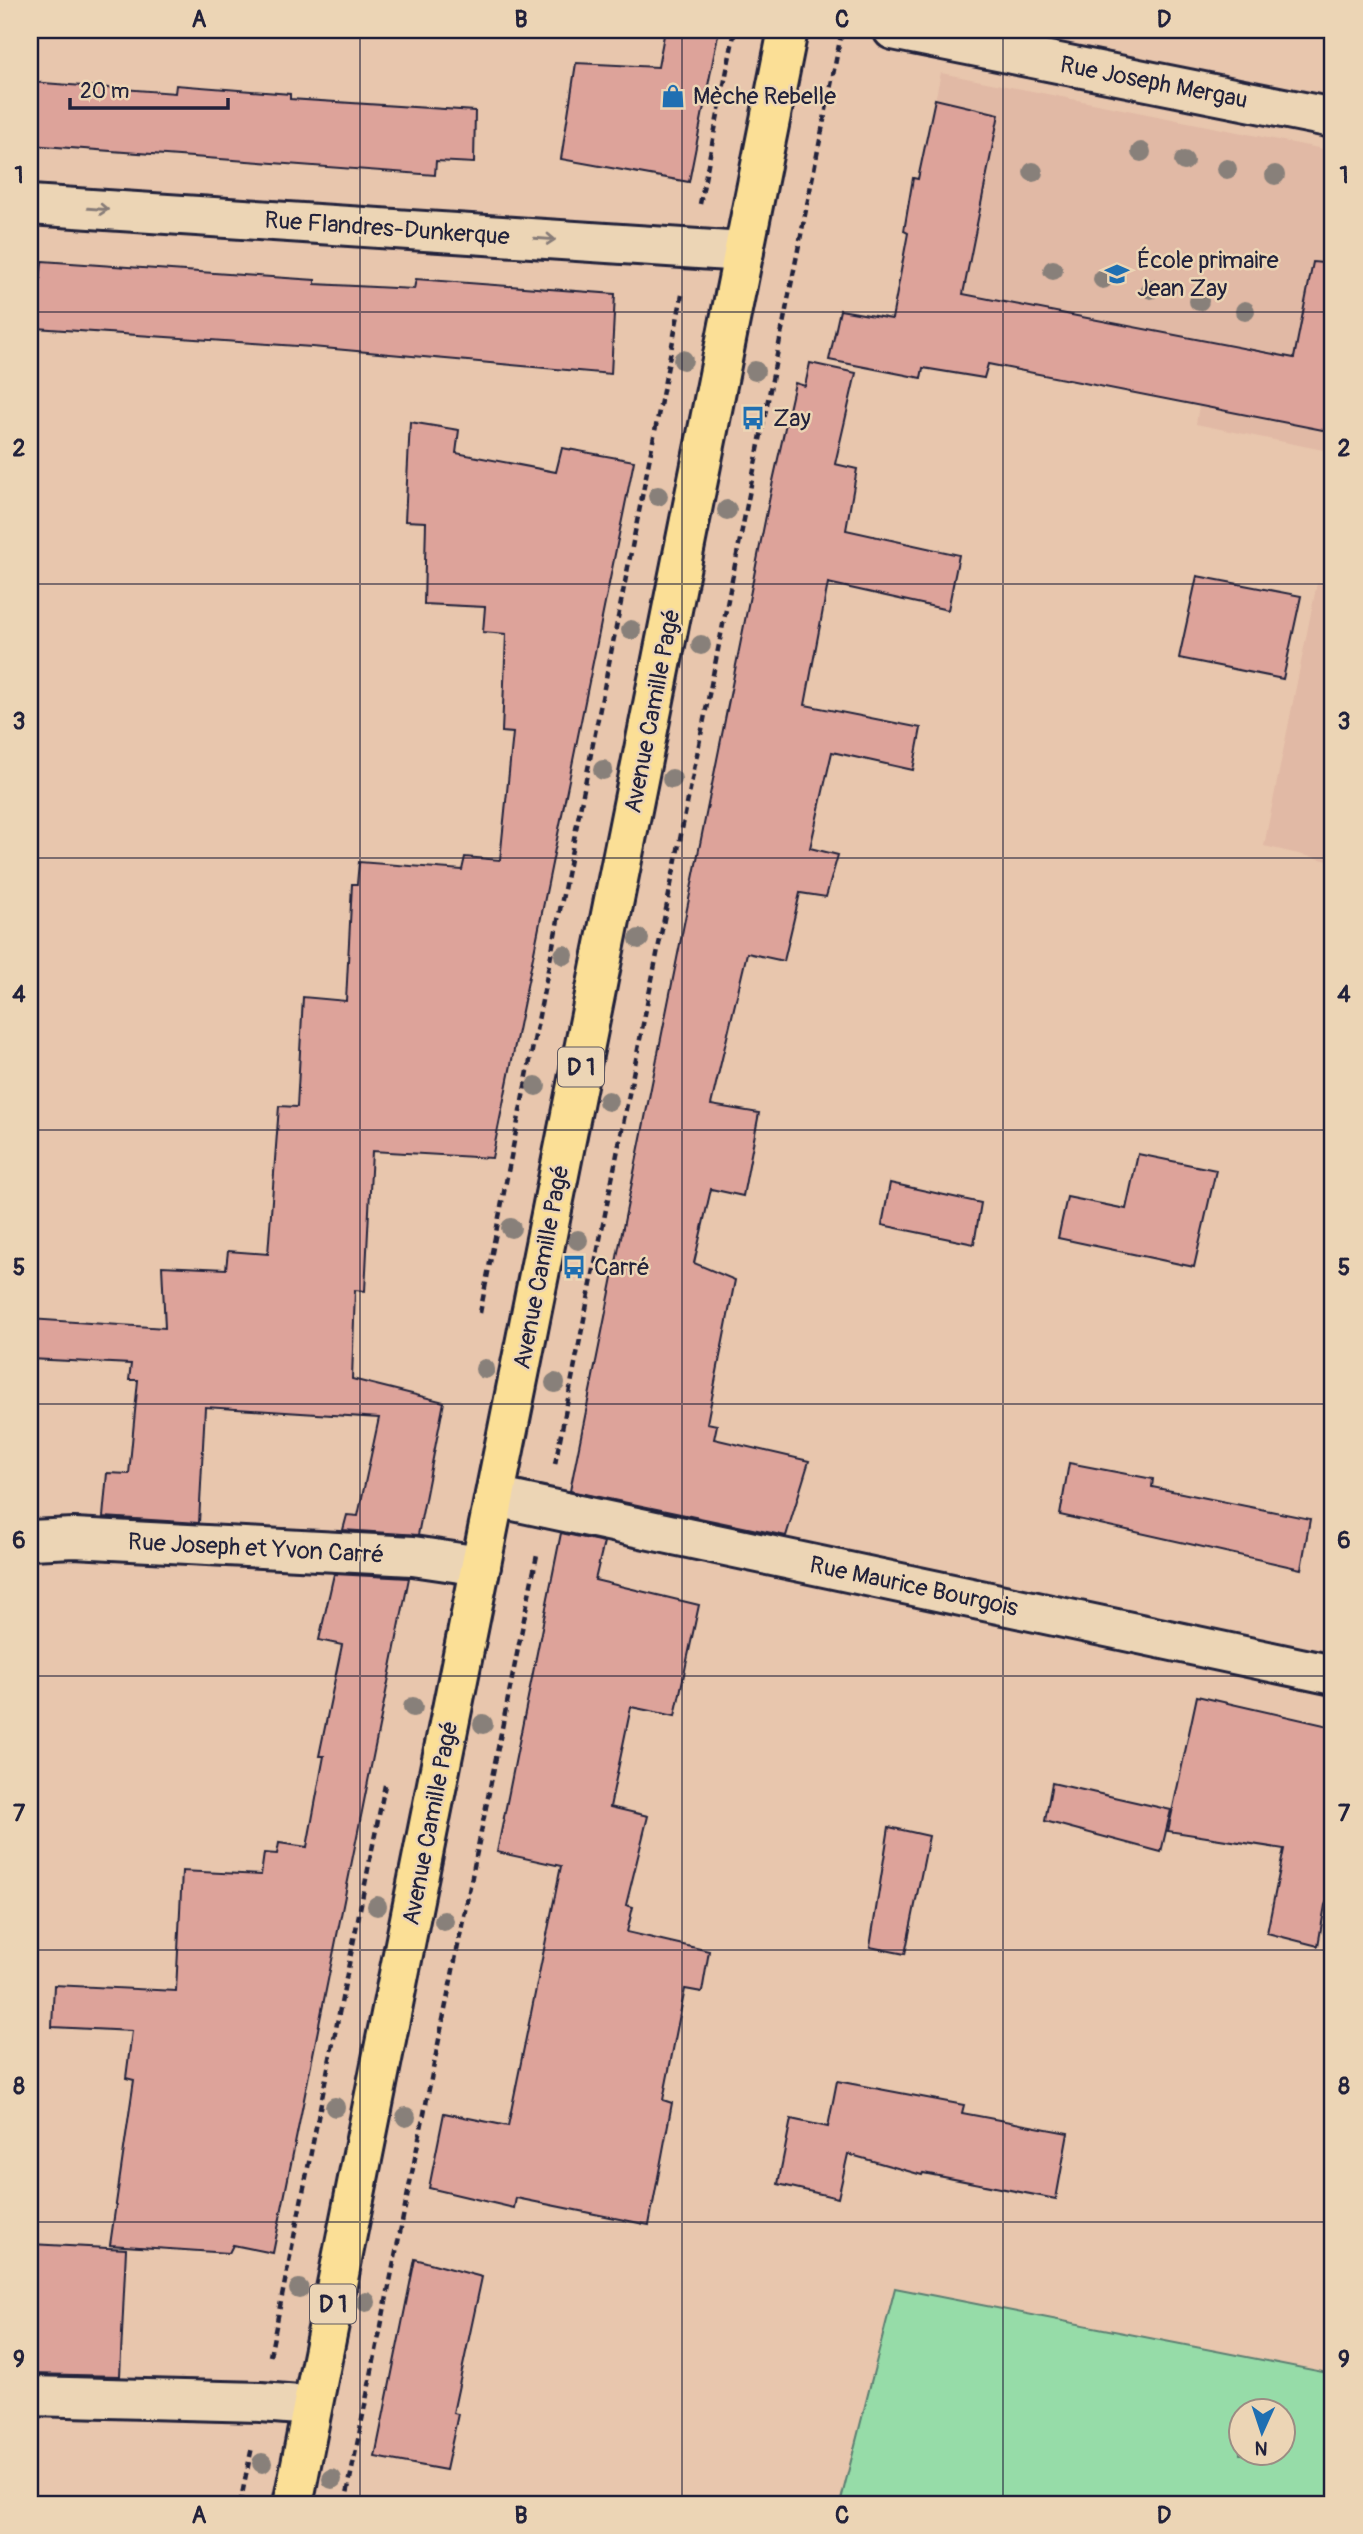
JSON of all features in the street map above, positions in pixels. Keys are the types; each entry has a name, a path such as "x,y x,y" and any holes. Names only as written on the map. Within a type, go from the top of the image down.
{"main road":[{"name":"Avenue Camille Pagé","path":"293,2504 788,30"}],"street":[{"name":"Rue Joseph Mergau","path":"893,30 1333,118"},
{"name":"Rue Flandres-Dunkerque","path":"30,205 744,252"},
{"name":"Rue Maurice Bourgois","path":"495,1497 1333,1675"},
{"name":"Rue Joseph et Yvon Carré","path":"30,1540 74,1538 400,1555 481,1566"},
{"path":"30,2396 261,2402 313,2406"}],"path":[{"path":"477,1327 735,30"},
{"path":"345,2504 842,30"},
{"path":"240,2504 387,1776"}],"shaded area":[{"name":"École primaire Jean Zay","path":"941,73 1333,151 1333,452 1196,424 1199,406 887,344 908,233 904,231 913,178 918,179"},
{"path":"1317,583 1333,586 1333,862 1264,846"}],"green space":[{"path":"895,2288 1333,2374 1333,2504 840,2504"}],"building":[{"path":"665,30 719,30 689,182 561,159 576,63 658,67"},
{"path":"30,82 175,93 176,85 290,94 290,99 475,111 474,163 436,161 435,175 30,145"},
{"path":"935,99 999,114 963,294 1294,358 1313,262 1333,264 1333,432 988,364 984,378 923,368 921,378 829,360 840,310 892,319 908,233 904,231 913,178 918,179"},
{"path":"42,261 315,280 315,284 414,289 416,279 615,294 611,374 312,347 36,328"},
{"path":"810,363 856,373 835,464 857,469 846,530 959,555 948,610 828,583 805,705 921,728 913,770 832,752 810,848 838,855 826,897 800,893 784,961 747,953 711,1105 759,1113 743,1196 711,1189 694,1263 735,1280 707,1423 717,1425 714,1439 809,1461 786,1536 570,1491 773,481 795,383 805,386"},
{"path":"410,422 459,430 456,453 556,472 562,448 634,461 492,1158 372,1151 365,1291 355,1290 352,1379 444,1402 418,1535 343,1530 347,1515 358,1516 379,1418 205,1407 199,1523 103,1517 107,1473 129,1474 138,1380 129,1380 131,1364 30,1359 30,1319 165,1328 162,1266 226,1269 228,1251 268,1254 279,1106 297,1107 303,997 346,1001 352,884 357,884 359,862 462,870 465,857 500,860 513,733 502,732 506,634 483,632 485,607 424,604 426,522 405,521"},
{"path":"1197,576 1301,596 1283,679 1179,658"},
{"path":"1138,1154 1216,1170 1194,1267 1058,1238 1067,1197 1126,1209"},
{"path":"890,1183 981,1203 974,1244 882,1225"},
{"path":"1069,1463 1153,1479 1152,1487 1310,1519 1301,1569 1060,1515"},
{"path":"561,1533 604,1542 595,1580 699,1605 675,1716 631,1707 610,1807 648,1816 626,1905 633,1907 627,1932 709,1951 702,1992 685,1989 663,2100 672,2103 649,2225 516,2198 514,2208 429,2188 444,2113 508,2126 561,1866 497,1852"},
{"path":"334,1574 409,1578 273,2253 233,2245 229,2253 110,2245 134,2080 126,2078 132,2031 52,2027 54,1985 176,1991 182,1871 261,1875 264,1853 277,1854 279,1843 307,1847 324,1756 319,1756 342,1645 319,1640"},
{"path":"1197,1696 1333,1727 1333,1898 1329,1897 1325,1905 1318,1946 1267,1933 1284,1849 1168,1831"},
{"path":"1052,1783 1171,1810 1161,1852 1045,1821"},
{"path":"889,1827 929,1836 905,1954 870,1947"},
{"path":"837,2081 964,2105 962,2113 1068,2133 1056,2199 923,2173 922,2175 848,2154 838,2198 778,2184 791,2119 828,2127"},
{"path":"30,2244 126,2249 120,2376 30,2374"},
{"path":"415,2259 482,2277 453,2413 458,2414 446,2470 375,2457"}],"place":[{"name":"Mèche Rebelle","path":"673,96"},
{"name":"École primaire Jean Zay","path":"1117,274"},
{"name":"Zay","path":"753,418"},
{"name":"Carré","path":"574,1267"}]}
